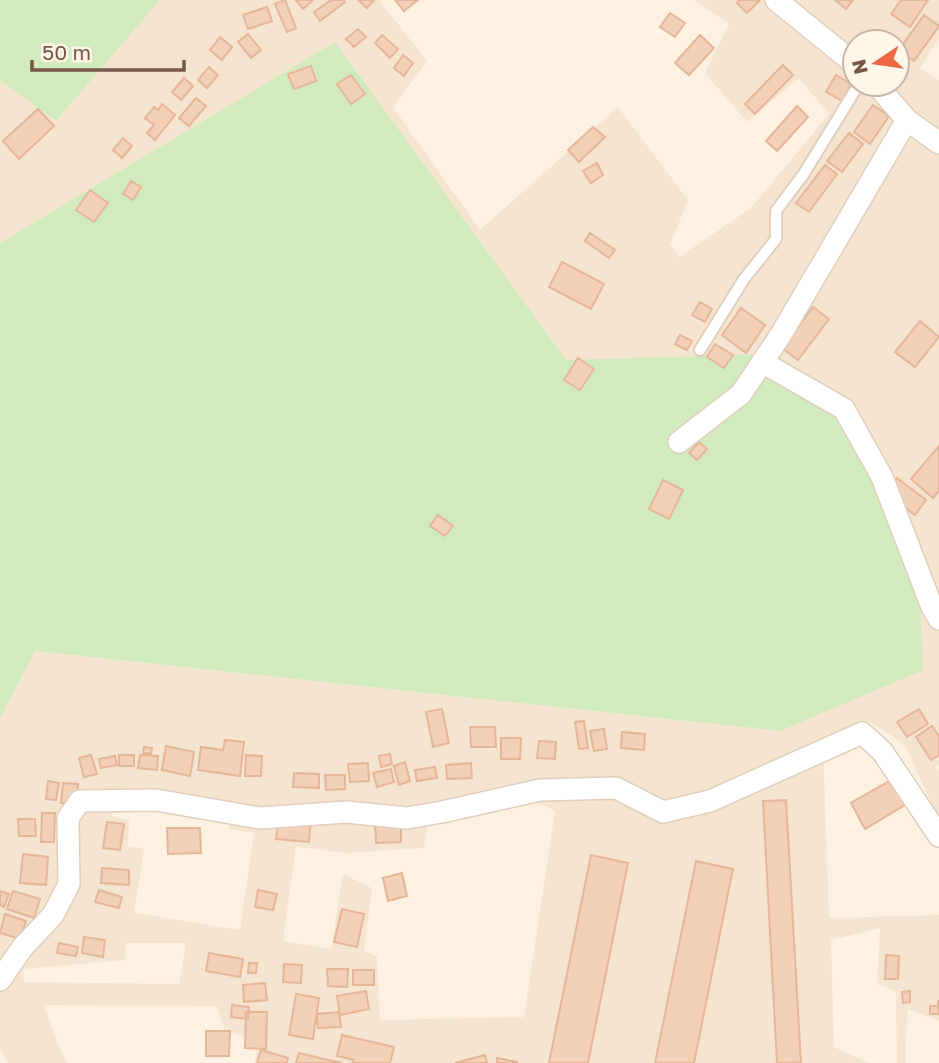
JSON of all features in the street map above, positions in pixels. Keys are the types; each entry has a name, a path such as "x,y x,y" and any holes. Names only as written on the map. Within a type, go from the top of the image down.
{"street":[{"path":"776,0 841,53"},
{"path":"888,98 907,120 939,143"},
{"path":"679,442 741,394 780,336 907,120"},
{"path":"762,362 844,409 882,477 939,619"},
{"path":"0,980 22,948 53,915 69,884 68,818 80,801 156,800 260,818 346,812 407,818 540,790 616,788 663,812 710,801 862,733 882,751 939,836"}],"lane":[{"path":"700,350 744,279 776,239 776,211 803,176 850,98"}],"shaded area":[{"path":"160,0 379,0 427,61 393,107 480,230 618,107 688,200 670,245 679,257 751,208 829,114 799,78 747,122 705,73 729,24 694,0 939,0 939,39 920,68 939,80 939,764 936,767 939,771 939,819 904,744 869,721 823,746 829,918 939,915 939,1021 908,1009 906,1063 897,1063 896,991 877,984 880,928 831,940 834,1047 869,1063 254,1063 259,1043 225,1031 217,1006 44,1005 60,1050 68,1063 8,1063 0,1048 0,718 34,651 780,731 777,354 566,361 335,43 0,243 0,80 56,121","holes":["122,795 233,806 229,829 254,833 240,930 134,913 144,849 128,846 129,820 111,816","523,795 555,811 524,1017 380,1020 377,957 364,951 372,888 343,874 331,949 283,941 296,847 346,853 424,848 430,811","126,943 186,943 179,984 24,982 23,969 125,960"]}],"green space":[{"path":"0,0 160,0 56,121 0,80"},
{"path":"335,42 566,360 777,354 837,417 918,557 923,670 780,731 35,651 0,718 0,243"}],"building":[{"path":"285,0 296,28 287,32 275,4"},
{"path":"296,0 313,0 303,9"},
{"path":"331,0 345,2 320,21 314,12"},
{"path":"358,0 374,0 367,8"},
{"path":"395,0 418,0 404,11"},
{"path":"739,0 760,0 747,13 737,3"},
{"path":"835,0 853,0 846,9"},
{"path":"901,0 928,0 910,27 891,14"},
{"path":"267,7 272,21 248,29 243,15"},
{"path":"670,13 685,23 675,37 660,27"},
{"path":"924,15 939,26 914,61 911,59 911,33"},
{"path":"358,29 366,37 354,47 346,39"},
{"path":"248,34 261,50 251,58 238,42"},
{"path":"382,35 398,49 390,58 375,43"},
{"path":"700,35 714,48 689,75 675,63"},
{"path":"220,37 232,47 222,60 210,50"},
{"path":"403,55 413,63 404,76 394,68"},
{"path":"783,65 793,75 755,114 745,104"},
{"path":"311,66 316,81 294,89 288,74"},
{"path":"209,67 218,75 207,88 198,80"},
{"path":"351,75 365,94 351,104 337,84"},
{"path":"836,75 841,78 842,101 826,92"},
{"path":"184,78 193,86 181,100 172,92"},
{"path":"196,98 206,106 189,126 179,118"},
{"path":"162,104 175,115 155,140 147,133 154,125 145,118 154,107 158,110"},
{"path":"873,105 889,116 870,144 854,132"},
{"path":"797,106 808,117 777,151 766,141"},
{"path":"38,109 54,126 19,159 3,141"},
{"path":"593,127 605,137 579,162 568,150"},
{"path":"849,133 863,144 842,172 827,161"},
{"path":"123,138 132,146 122,158 113,150"},
{"path":"597,163 603,175 591,183 583,171"},
{"path":"825,165 837,174 809,212 796,203"},
{"path":"131,181 141,187 133,200 123,194"},
{"path":"90,190 108,203 94,222 76,210"},
{"path":"590,233 615,250 609,258 585,241"},
{"path":"562,262 604,284 591,309 549,287"},
{"path":"700,302 712,309 705,322 692,315"},
{"path":"813,307 829,319 798,360 782,348"},
{"path":"741,308 765,325 746,353 722,335"},
{"path":"920,321 939,337 915,367 895,352"},
{"path":"680,335 692,341 687,350 675,344"},
{"path":"715,344 733,355 724,368 707,357"},
{"path":"578,358 594,369 580,390 564,380"},
{"path":"699,442 707,449 697,460 689,453"},
{"path":"939,446 939,491 933,498 911,479"},
{"path":"897,478 926,500 915,515 886,493"},
{"path":"663,480 683,490 669,519 649,509"},
{"path":"438,515 453,526 445,536 430,526"},
{"path":"442,709 449,743 433,747 426,712"},
{"path":"919,709 928,724 907,737 897,722"},
{"path":"584,721 588,748 579,749 575,722"},
{"path":"932,726 939,736 939,755 931,760 916,737"},
{"path":"470,727 495,727 496,747 471,747"},
{"path":"604,729 607,749 594,751 590,731"},
{"path":"622,732 645,734 644,750 621,748"},
{"path":"501,738 521,738 520,759 501,759"},
{"path":"225,740 244,742 240,776 198,770 201,747 223,750"},
{"path":"539,741 556,742 555,759 537,758"},
{"path":"166,746 194,752 190,776 162,770"},
{"path":"144,747 152,748 151,754 143,753"},
{"path":"390,754 392,764 381,767 379,756"},
{"path":"91,755 97,774 84,777 79,758"},
{"path":"119,755 134,755 134,766 119,766"},
{"path":"140,755 158,756 157,770 138,768"},
{"path":"246,755 262,756 261,776 245,776"},
{"path":"115,756 117,765 101,768 99,759"},
{"path":"405,762 410,781 399,785 394,766"},
{"path":"368,763 369,781 350,782 348,764"},
{"path":"471,763 472,778 447,779 446,765"},
{"path":"435,767 437,778 417,781 415,770"},
{"path":"391,769 394,782 377,787 373,773"},
{"path":"294,773 319,774 319,788 293,787"},
{"path":"325,775 345,775 345,789 326,790"},
{"path":"891,780 905,805 865,829 851,803"},
{"path":"48,781 59,783 56,800 46,799"},
{"path":"63,783 78,784 77,804 61,803"},
{"path":"786,800 801,1063 777,1063 763,801"},
{"path":"42,813 55,813 54,842 41,842"},
{"path":"279,815 311,817 309,842 276,839"},
{"path":"18,819 35,819 36,836 19,836"},
{"path":"107,822 124,824 120,850 103,848"},
{"path":"401,822 401,842 376,843 375,823"},
{"path":"167,828 200,828 201,853 168,854"},
{"path":"23,854 48,857 46,885 20,883"},
{"path":"591,855 628,863 588,1063 549,1063"},
{"path":"696,861 733,869 694,1063 655,1063"},
{"path":"102,868 129,870 129,885 101,883"},
{"path":"402,873 407,896 388,901 383,878"},
{"path":"99,890 122,897 119,908 95,902"},
{"path":"258,890 277,894 273,910 255,907"},
{"path":"0,891 9,894 4,907 0,905"},
{"path":"13,891 40,899 34,918 7,909"},
{"path":"342,909 364,914 357,947 334,942"},
{"path":"5,914 26,921 20,939 0,933"},
{"path":"84,937 105,940 103,957 82,953"},
{"path":"59,943 78,947 76,956 57,953"},
{"path":"209,953 243,959 240,977 206,971"},
{"path":"886,955 899,956 898,979 885,979"},
{"path":"249,963 257,963 256,973 248,973"},
{"path":"284,964 302,965 301,983 283,982"},
{"path":"327,969 348,969 347,987 328,986"},
{"path":"353,970 374,970 374,985 353,985"},
{"path":"265,983 267,1000 244,1002 243,985"},
{"path":"366,991 369,1009 340,1015 337,996"},
{"path":"910,991 910,1002 903,1003 902,992"},
{"path":"296,994 319,998 313,1039 289,1035"},
{"path":"938,1000 939,1014 930,1014 930,1006 938,1006"},
{"path":"232,1005 249,1007 248,1019 231,1017"},
{"path":"246,1012 267,1012 266,1049 245,1048"},
{"path":"339,1012 341,1027 318,1028 317,1014"},
{"path":"206,1031 230,1031 229,1056 206,1056"},
{"path":"342,1035 394,1047 390,1063 353,1063 354,1060 337,1056"},
{"path":"261,1050 288,1058 286,1063 257,1063"},
{"path":"299,1053 328,1060 342,1063 296,1063"},
{"path":"485,1055 487,1063 455,1063"},
{"path":"497,1058 517,1062 517,1063 497,1063"}]}
